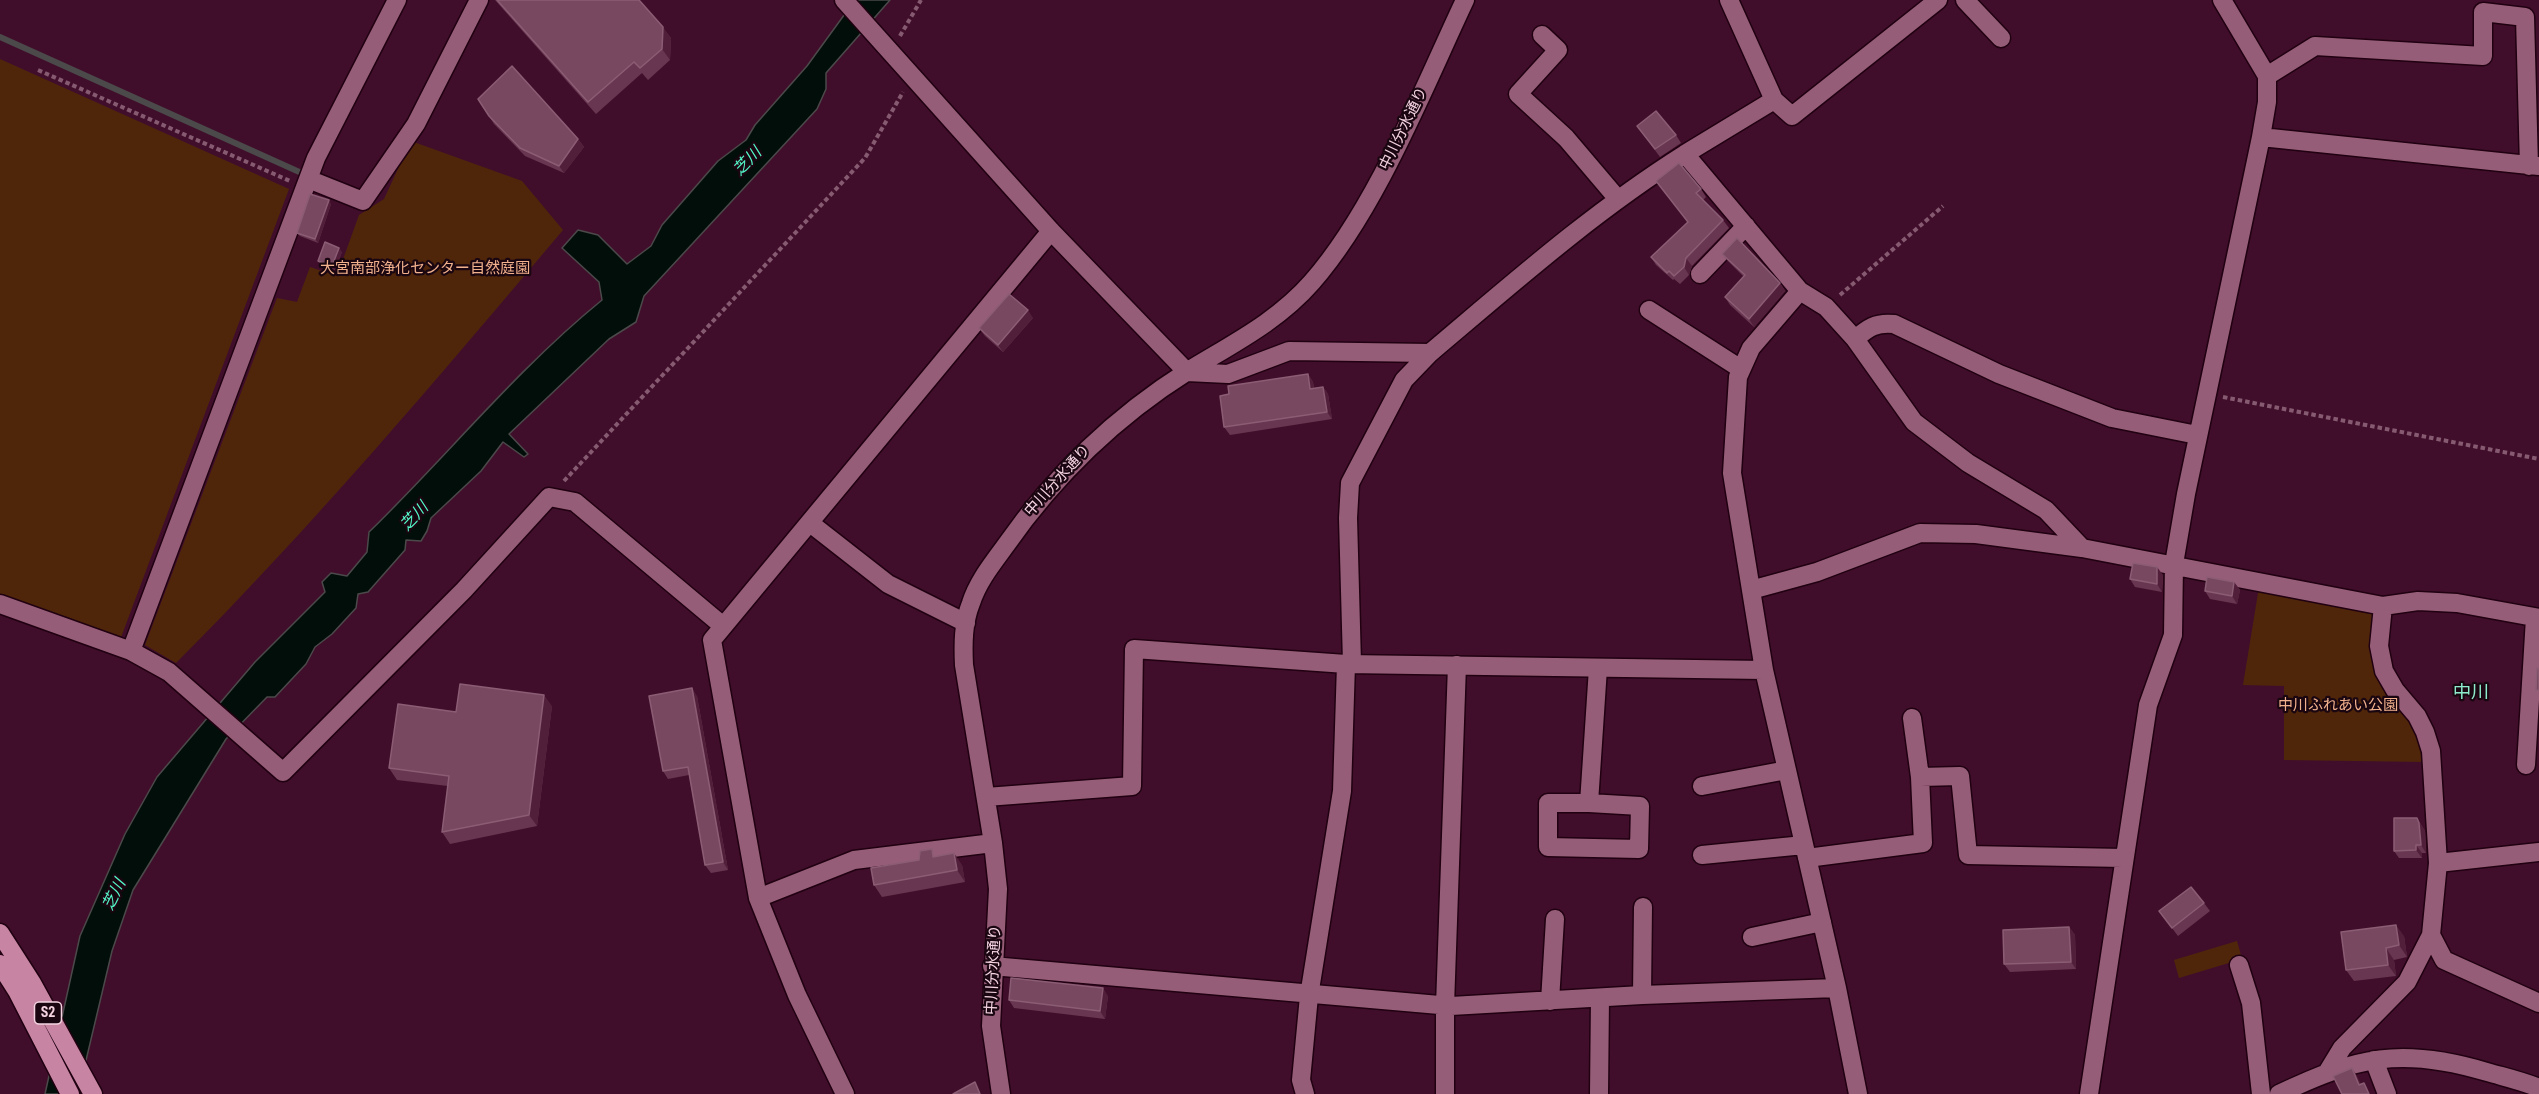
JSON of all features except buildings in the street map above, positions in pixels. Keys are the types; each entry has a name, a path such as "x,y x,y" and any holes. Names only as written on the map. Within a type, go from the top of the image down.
{"highway":[{"name":"S2","path":"0,933 32,983 93,1094"},
{"name":"S2","path":"0,964 17,991 70,1094"}],"street":[{"path":"130,651 316,158 397,0"},
{"path":"306,183 363,201 416,124 478,0"},
{"path":"844,0 1051,231 1187,372 1228,374 1289,351 1430,353"},
{"name":"中川分水通り","path":"1001,1094 991,1026 992,966 998,889 986,797 964,666 966,623 970,603 980,582 1026,517 1065,471 1119,420 1187,372 1246,338 1286,310 1333,256 1381,175 1465,0"},
{"path":"1729,0 1774,100 1792,116 1938,0"},
{"path":"1965,0 2001,38"},
{"path":"2089,1094 2148,705 2173,635 2174,564 2197,435 2267,102 2267,76 2222,0"},
{"path":"2261,137 2534,166 2525,17 2483,12 2483,56 2315,46 2267,76"},
{"path":"1542,35 1558,50 1518,93 1566,138 1617,198"},
{"path":"1305,1094 1301,1080 1309,996 1342,791 1349,663 1347,518 1350,483 1404,381 1430,353 1617,198 1774,100"},
{"path":"1685,154 1800,291 1826,307 1855,339 1914,422 1968,463 2046,510 2082,548"},
{"path":"1700,274 1746,226"},
{"path":"844,1094 797,995 758,898 712,640 1051,231"},
{"path":"1800,291 1751,348 1738,377 1732,473 1764,670 1837,988 1858,1094"},
{"path":"1649,310 1741,369"},
{"path":"1855,339 1871,326 1883,323 1894,324 1999,374 2112,418 2197,435"},
{"path":"0,604 130,651 169,672 283,772 464,590 549,497 575,502 723,626"},
{"path":"810,523 888,584 966,623"},
{"path":"1751,590 1817,572 1920,532 1976,534 2082,548 2383,606 2418,601 2457,603 2537,618 2526,765"},
{"path":"2328,1071 2342,1048 2407,982 2431,934 2438,863 2431,751 2417,716 2395,690 2384,671 2379,646 2383,606"},
{"path":"986,797 1132,786 1134,649 1349,663 1764,670"},
{"path":"1445,1094 1445,1005 1457,665"},
{"path":"1588,803 1598,668"},
{"path":"1702,855 1805,852 1923,843 1920,777 1912,718"},
{"path":"1702,786 1787,770"},
{"path":"1920,777 1960,776 1968,855 2123,858"},
{"path":"1548,802 1588,803 1640,807 1639,849 1548,847 1548,802"},
{"path":"758,898 854,860 993,843"},
{"path":"2438,863 2539,852"},
{"path":"1642,995 1643,907"},
{"path":"1550,1001 1555,919"},
{"path":"1752,937 1822,922"},
{"path":"2431,934 2445,960 2539,1004"},
{"path":"2239,965 2251,1003 2261,1094"},
{"path":"992,966 1309,996 1445,1005 1837,988"},
{"path":"1599,1094 1600,998"},
{"path":"2279,1094 2328,1071 2401,1056 2433,1059 2539,1088"},
{"path":"2373,1060 2387,1094"}],"path":[{"path":"887,48 921,0"},
{"path":"38,70 306,183"},
{"path":"549,497 865,158 912,76"},
{"path":"1826,307 1944,206"},
{"path":"2207,393 2539,459"}],"green space":[{"path":"0,59 289,189 120,640 0,596"},
{"name":"大宮南部浄化センター自然庭園","path":"411,141 522,181 563,230 326,505 176,663 145,645 277,298 297,302 310,267 337,276 359,215 384,199"},
{"name":"中川ふれあい公園","path":"2259,587 2377,611 2375,648 2413,714 2427,762 2284,760 2284,686 2243,685"},
{"path":"2237,941 2242,959 2179,978 2174,960"}],"water":[{"name":"芝川","path":"855,0 890,0 826,73 826,89 817,109 644,296 636,322 609,339 509,434 528,454 524,457 503,442 481,471 431,518 421,541 406,540 405,550 368,592 358,594 356,608 332,634 315,647 306,664 275,697 267,697 226,739 133,890 112,951 78,1094 45,1094 80,936 125,834 157,777 255,662 325,592 322,582 331,573 347,576 367,552 369,532 540,355 602,300 599,282 562,248 578,230 598,235 627,264 651,246 662,225 718,161 746,140 755,125 807,66"}],"waterway":[{"path":"0,37 306,175"}],"district":[{"name":"中川","path":"2471,693"}]}
